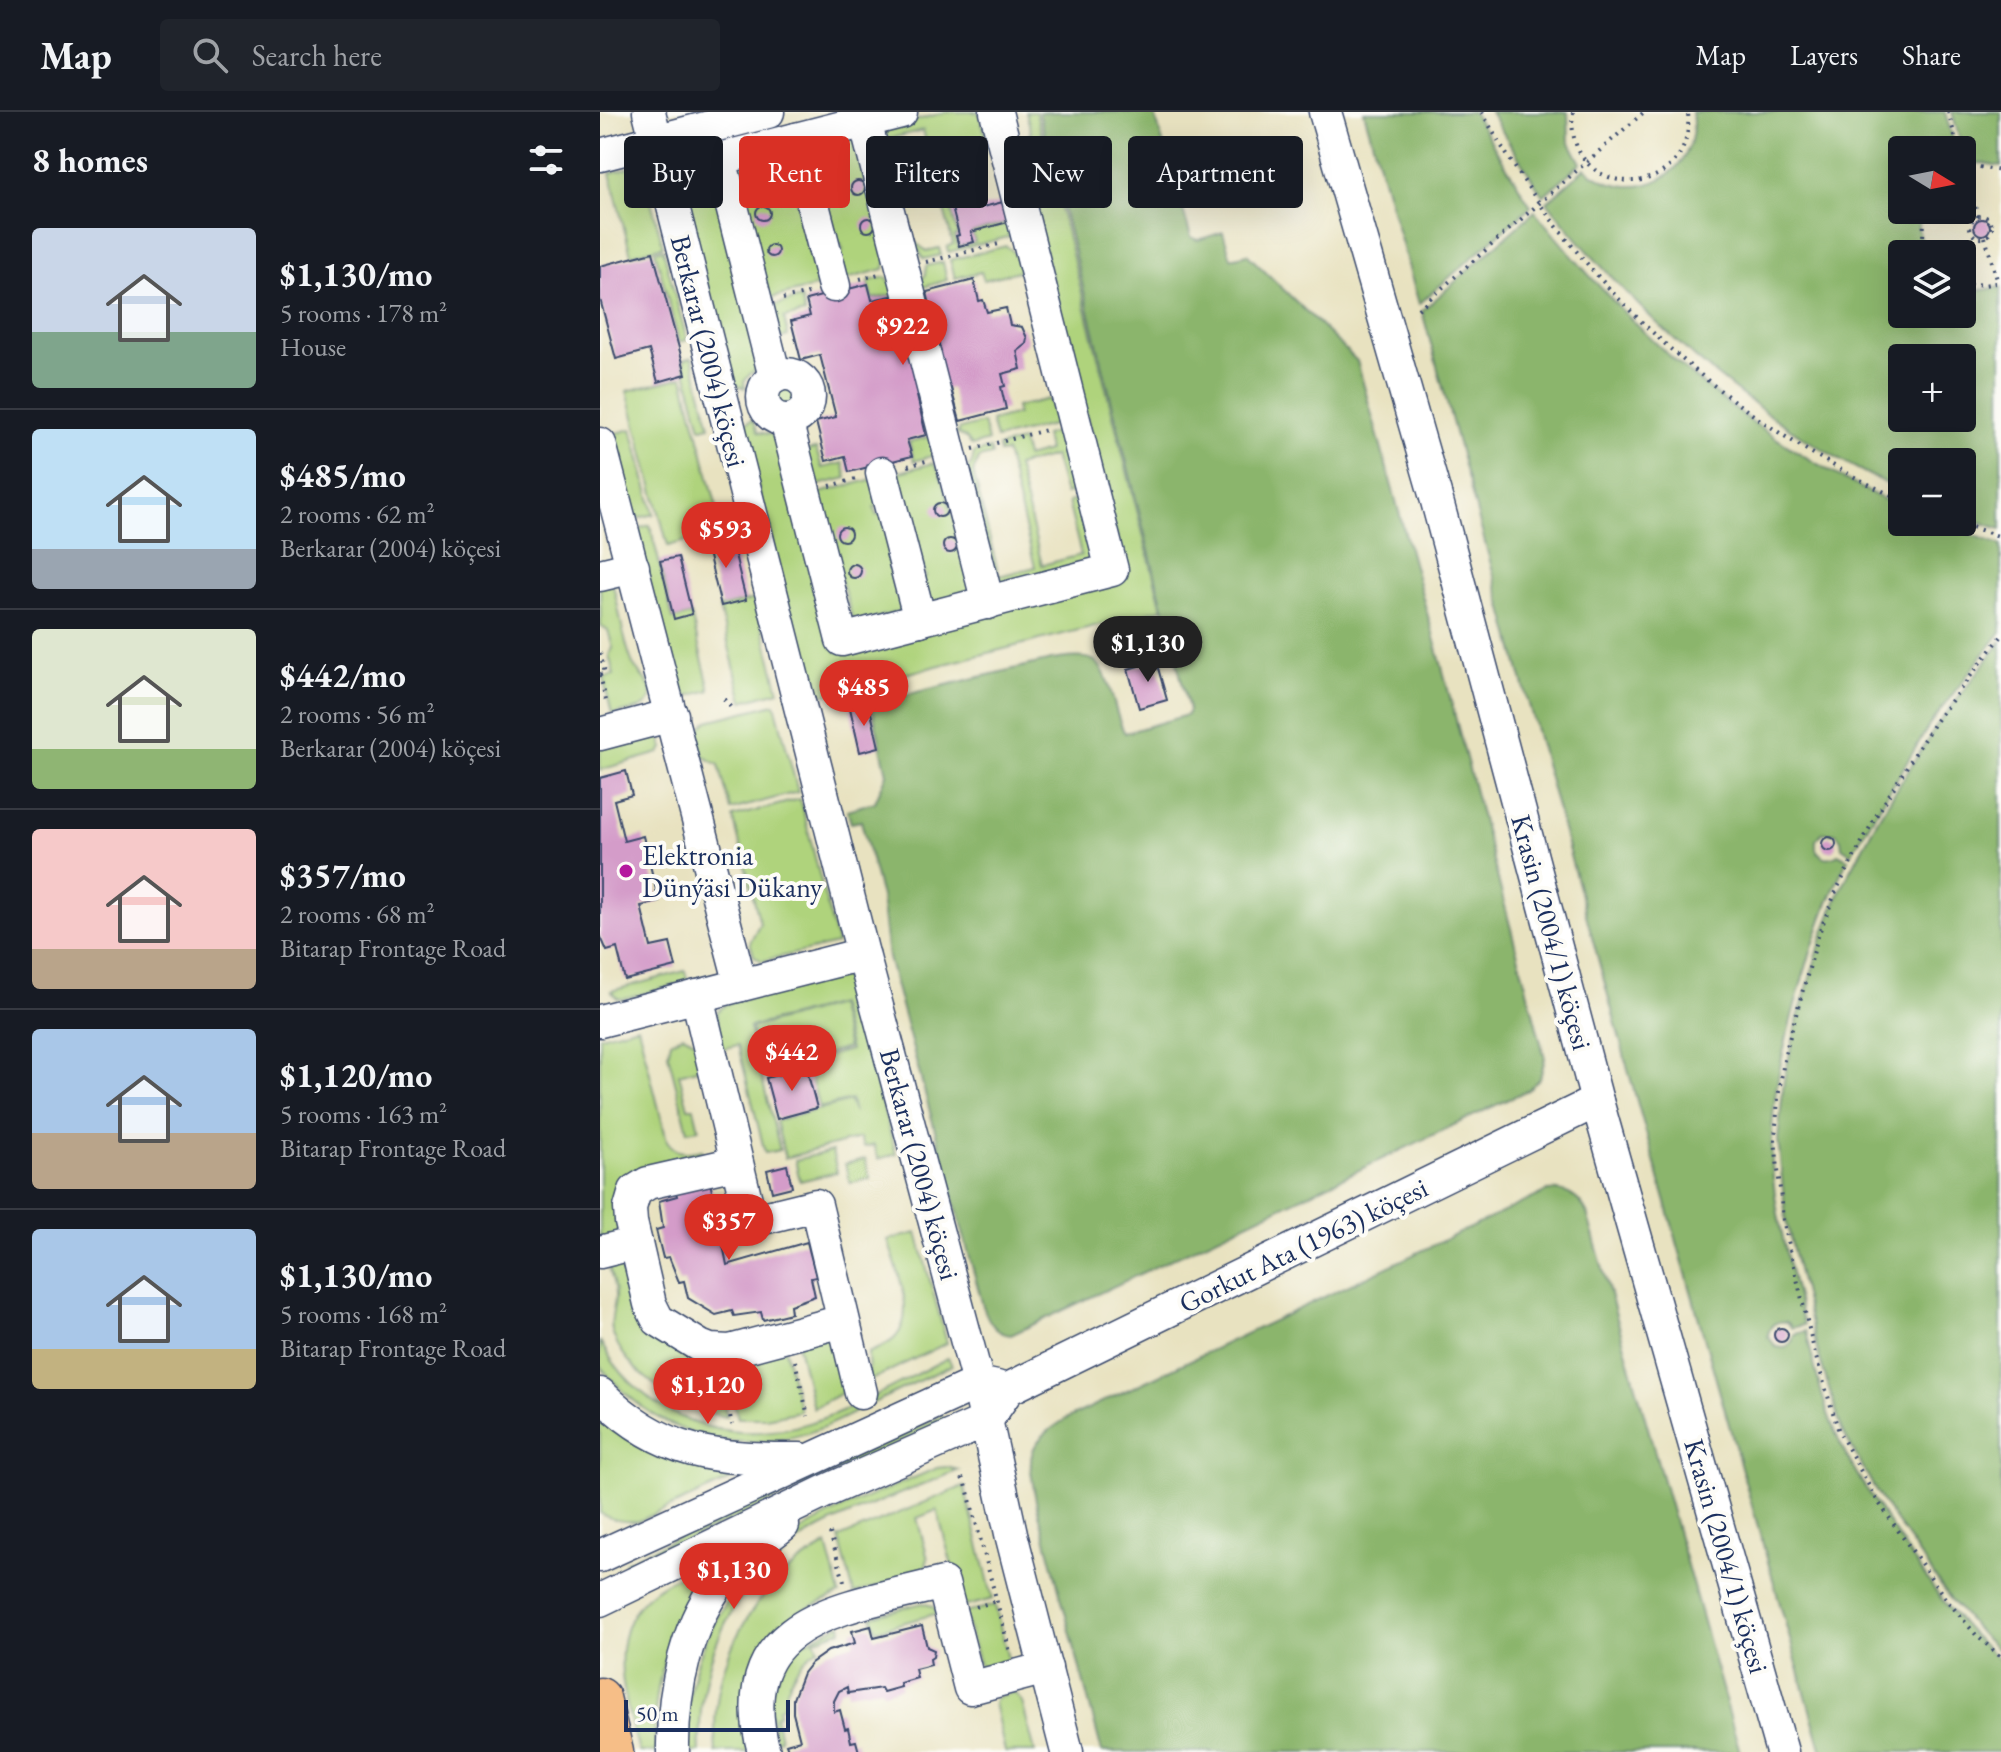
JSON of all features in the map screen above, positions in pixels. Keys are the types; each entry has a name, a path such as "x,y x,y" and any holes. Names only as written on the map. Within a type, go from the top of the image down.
{"main road":[{"path":"600,1698 613,1752"}],"street":[{"path":"600,155 653,126 768,112"},
{"path":"808,136 901,112"},
{"path":"723,172 775,400 842,640 1112,570 996,112"},
{"name":"Krasin (2004/1) köçesi","path":"1325,112 1441,516 1597,1101 1782,1752"},
{"path":"865,121 988,603"},
{"name":"Berkarar (2004) köçesi","path":"673,208 863,954 993,1386 986,1421 1012,1538 1067,1752"},
{"path":"814,208 834,286"},
{"path":"725,414 775,400"},
{"path":"600,444 741,985"},
{"path":"882,473 920,620"},
{"path":"600,575 633,567"},
{"path":"600,734 672,715"},
{"path":"604,1012 697,996 863,954"},
{"path":"697,996 751,1221 816,1205 861,1393"},
{"name":"Gorkut Ata (1963) köçesi","path":"600,1556 811,1459 993,1386 1597,1101"},
{"path":"736,1163 640,1187 635,1191 630,1208 636,1243 650,1304 658,1320 700,1346 719,1351 843,1321"},
{"path":"600,1252 636,1243"},
{"path":"600,1394 633,1424 685,1449 730,1458 811,1459"},
{"path":"600,1600 824,1492 986,1421"},
{"path":"673,1752 680,1677 690,1640 710,1597 743,1557 824,1492"},
{"path":"764,1752 758,1731 757,1695 760,1681 775,1652 791,1632 803,1624 851,1607 943,1583 970,1688 1046,1668"}],"path":[{"path":"1482,112 1539,204 1569,243 1625,304 1719,389 1829,464 1888,493"},
{"path":"1573,112 1573,137 1586,162 1596,171 1623,182 1650,179 1663,172 1682,151 1687,138 1688,112"},
{"path":"1418,309 1644,112"},
{"path":"1948,112 1955,136"},
{"path":"1976,168 2001,171"},
{"path":"1976,211 1978,217"},
{"path":"1978,217 1989,219 1992,224 1985,237 1979,238 1971,230 1974,219 1978,217"},
{"path":"1976,284 2000,282 1985,237"},
{"path":"1976,528 2001,537"},
{"path":"2001,637 1934,723 1846,870 1819,933 1795,1018 1780,1079 1775,1139 1783,1220 1815,1354 1839,1432 1877,1500 1945,1598 1977,1636 2001,1657"},
{"path":"600,653 605,673 600,674"},
{"path":"724,699 732,709"},
{"path":"788,1336 808,1416"},
{"path":"719,1351 718,1362 732,1425"},
{"path":"962,1478 1011,1661"},
{"path":"830,1533 851,1607"}],"green space":[{"path":"945,112 979,112 986,136 925,136 923,130 884,136 883,130"},
{"path":"1026,112 1036,112 1042,136 1028,136 1031,132"},
{"path":"1039,112 1154,112 1161,136 1128,136 1128,208 1182,208 1191,237 1198,240 1223,232 1231,258 1247,254 1357,361 1441,663 1545,1058 1540,1078 1528,1090 1011,1335 996,1329 983,1306 888,958 881,897 861,821 851,823 847,810 875,802 887,774 871,703 1051,660 1081,657 1097,663 1103,670 1125,733 1187,715 1189,710 1063,208 1112,208 1112,136 1045,136"},
{"path":"1364,112 1473,112 1531,206 1419,304"},
{"path":"1490,112 1568,112 1569,141 1581,163 1543,196"},
{"path":"1692,112 1945,112 1952,136 1888,136 1888,224 1918,224 1921,240 1888,240 1888,328 1976,328 1976,289 2001,287 2001,529 1976,521 1976,448 1888,448 1888,484 1850,465 1752,403 1707,368 1623,290 1547,202 1585,168 1604,180 1623,186 1642,185 1660,179 1675,169 1686,154 1692,134"},
{"path":"1952,112 2001,112 2001,166 1976,164 1976,136 1959,136"},
{"path":"853,136 866,182 866,208 874,208 887,255 884,269 843,280 837,253 843,251 841,244 834,245 825,208 850,208 850,137"},
{"path":"624,169 624,208 653,208 663,246 631,255 610,173"},
{"path":"687,208 722,208 763,366 750,374 744,382 745,388 733,385"},
{"path":"745,208 800,208 811,259 823,285 767,299"},
{"path":"901,208 905,208 914,242 927,251 939,248 941,255 924,259 919,251 910,247"},
{"path":"944,208 951,208 958,246 975,242 972,232 1008,223 1012,236 948,252 947,247 953,244"},
{"path":"1033,208 1060,208 1162,609 818,696 808,689 743,425 753,419 758,432 780,436 836,652 1127,577"},
{"path":"1535,211 1615,303 1700,382 1795,450 1888,501 1888,536 1975,536 2001,545 2001,632 1932,721 1851,854 1842,848 1836,833 1822,833 1816,840 1816,849 1823,856 1838,854 1848,859 1822,920 1795,1006 1779,1073 1772,1141 1776,1204 1804,1325 1792,1328 1787,1322 1776,1323 1768,1336 1776,1347 1785,1348 1792,1342 1794,1334 1806,1331 1830,1420 1854,1469 1942,1599 1969,1632 2001,1661 2001,1752 1822,1752 1631,1080 1422,311"},
{"path":"1006,246 1013,251 1022,270 984,280 981,272 955,278 950,260"},
{"path":"663,249 687,340 679,342 655,251"},
{"path":"943,262 947,280 924,287 918,284 925,275 926,266"},
{"path":"886,277 893,285 905,330 901,331 892,295 873,299 868,281"},
{"path":"801,298 805,313 784,318 788,336 777,339 769,307"},
{"path":"692,357 710,426 701,428 683,360"},
{"path":"683,377 723,531 668,546 627,391"},
{"path":"786,383 796,387 800,397 796,407 786,411 776,407 772,397 776,387"},
{"path":"1049,399 1056,424 996,439 991,421 1017,414 1016,407"},
{"path":"923,400 934,445 932,456 914,461 909,442 928,437 919,401"},
{"path":"983,423 988,441 972,446 966,438 957,434 960,429"},
{"path":"632,429 654,514 631,520 609,435"},
{"path":"1066,429 1081,490 1065,494 1054,456 1017,466 1042,565 1081,555 1068,502 1083,498 1095,559 998,586 966,471 974,453 990,449 992,455 979,458 973,472 999,576 1035,567 1006,452 999,453 998,447 1022,441 1026,457 1048,451 1045,435"},
{"path":"816,449 822,468 843,463 847,478 814,486 805,451"},
{"path":"933,463 939,471 975,588 926,607 920,579 926,577 902,508 908,506 906,499 899,500 893,474"},
{"path":"873,479 880,505 874,507 876,515 882,513 898,576 892,578 894,585 900,584 904,610 854,624 816,494"},
{"path":"650,525 673,619 691,615 710,690 678,699 634,530"},
{"path":"600,583 612,585 614,589 630,655 651,691 646,705 612,714 603,677 614,675 609,655 613,648 608,630 601,626"},
{"path":"755,599 779,691 743,701 719,608"},
{"path":"2001,642 2001,1653 1980,1634 1948,1596 1880,1498 1842,1430 1818,1353 1786,1220 1778,1139 1784,1079 1798,1018 1823,934 1840,891 1879,817 1937,725"},
{"path":"775,704 798,792 731,810 719,765 703,756 698,730 708,721"},
{"path":"656,735 661,738 663,748 660,753 600,770 600,747"},
{"path":"800,799 837,944 762,961 754,956 750,942 760,923 733,817"},
{"path":"685,971 688,982 623,999 617,998 611,991"},
{"path":"837,976 847,977 896,1154 878,1159 874,1145 863,1147 860,1138 785,1158 776,1121 850,1101 854,1113 851,1100 819,1108 807,1062 850,1050 838,1004 749,1027 780,1150 765,1153 738,1045 721,1049 717,1012 726,1004"},
{"path":"837,1005 848,1048 762,1071 751,1028"},
{"path":"638,1026 667,1141 679,1151 702,1150 704,1156 651,1169 621,1239 600,1244 600,1036"},
{"path":"683,1035 695,1041 703,1067 679,1074 688,1108 694,1108 699,1129 688,1131 668,1054 671,1041"},
{"path":"832,1151 837,1172 800,1181 795,1160"},
{"path":"865,1159 870,1178 850,1183 845,1164"},
{"path":"1548,1191 1571,1195 1587,1213 1740,1752 1102,1752 1037,1506 1031,1465 1035,1446 1041,1438 1066,1419"},
{"path":"917,1233 947,1343 869,1381 868,1353 895,1338 905,1316 903,1290 888,1240"},
{"path":"627,1252 646,1330 707,1365 714,1363 727,1417 693,1407 659,1388 630,1362 619,1347 611,1326 615,1294 606,1258"},
{"path":"835,1332 849,1389 813,1408 797,1342"},
{"path":"600,1341 622,1373 661,1406 709,1427 745,1432 780,1430 815,1421 849,1408 948,1358 952,1365 814,1431 777,1440 748,1442 720,1440 693,1433 667,1423 643,1408 600,1366"},
{"path":"784,1345 800,1411 766,1418 738,1418 723,1360"},
{"path":"600,1414 636,1440 668,1457 702,1468 746,1473 639,1521 610,1518 600,1513"},
{"path":"942,1416 945,1421 627,1568 625,1562"},
{"path":"937,1468 959,1470 819,1529 789,1547 764,1569 742,1595 726,1622 713,1653 705,1685 700,1718 700,1752 687,1752 687,1720 698,1660 709,1632 742,1582 788,1540 822,1519"},
{"path":"964,1486 993,1599 963,1607 937,1510 917,1518 928,1559 924,1572 854,1594 839,1538"},
{"path":"827,1545 840,1594 794,1614 751,1752 716,1752 715,1720 719,1689 727,1659 740,1631 776,1582"},
{"path":"721,1555 679,1624 661,1671 655,1724 656,1752 639,1752 628,1710 622,1666 628,1624 638,1606 655,1590"},
{"path":"922,1603 932,1606 939,1613 876,1630 872,1616"},
{"path":"995,1605 1008,1659 1005,1666 986,1671 980,1667 964,1613"},
{"path":"841,1624 842,1630 814,1640 819,1648 794,1673 784,1706 779,1707 779,1715 775,1716 780,1739 774,1741 768,1696 793,1648"},
{"path":"1014,1692 1022,1702 1035,1752 1005,1752 994,1703 997,1697"}],"building":[{"path":"858,181 865,188 858,195 851,188"},
{"path":"1003,202 1008,222 971,232 974,242 959,246 956,236 959,235 952,208 988,208"},
{"path":"758,208 768,208 768,218 758,218"},
{"path":"868,218 875,225 868,232 861,225"},
{"path":"1979,219 1985,219 1990,224 1990,230 1985,235 1979,235 1974,230 1974,224"},
{"path":"767,246 777,246 777,256 767,256"},
{"path":"653,252 686,374 658,382 649,350 616,359 600,299 600,266"},
{"path":"974,280 979,301 983,300 987,312 1006,308 1010,325 1022,327 1027,338 1026,344 1017,351 1021,369 1002,374 1005,386 1001,387 1006,409 960,421 951,388 917,396 926,435 907,440 912,456 849,472 845,456 826,461 816,422 836,417 820,355 801,360 791,321 810,316 806,300 868,284 872,300 891,296 901,334 935,325 927,292"},
{"path":"940,503 947,510 940,517 933,510"},
{"path":"844,527 851,534 844,541 837,534"},
{"path":"730,534 746,600 721,606 705,540"},
{"path":"950,539 957,546 950,553 943,546"},
{"path":"678,557 692,614 674,619 660,561"},
{"path":"854,564 861,571 854,578 847,571"},
{"path":"1156,661 1167,700 1139,708 1128,669"},
{"path":"869,704 879,747 860,752 850,708"},
{"name":"Elektronia Dünýäsi Dükany","path":"626,771 632,795 614,800 624,841 643,836 659,902 641,906 651,947 670,943 676,967 625,980 617,948 607,951 600,935 600,778"},
{"path":"1829,837 1836,844 1829,851 1822,844"},
{"path":"806,1067 817,1108 777,1119 766,1078"},
{"path":"787,1165 792,1187 772,1192 767,1170"},
{"path":"710,1183 727,1265 807,1242 816,1277 811,1278 815,1296 790,1305 791,1313 763,1320 761,1312 734,1316 732,1311 716,1315 688,1298 684,1281 679,1282 669,1257 663,1258 656,1230 663,1228 659,1201 677,1196 676,1192"},
{"path":"1781,1328 1788,1335 1781,1342 1774,1335"},
{"path":"871,1626 874,1638 922,1626 927,1647 934,1650 931,1665 915,1669 917,1678 900,1683 901,1687 883,1692 881,1688 848,1693 847,1687 839,1691 834,1701 834,1712 840,1710 845,1729 848,1728 851,1742 856,1741 859,1752 789,1752 786,1744 800,1740 793,1699 803,1673 828,1651 855,1643 852,1631"}],"place":[{"name":"Elektronia Dünýäsi Dükany","path":"626,871"}]}
